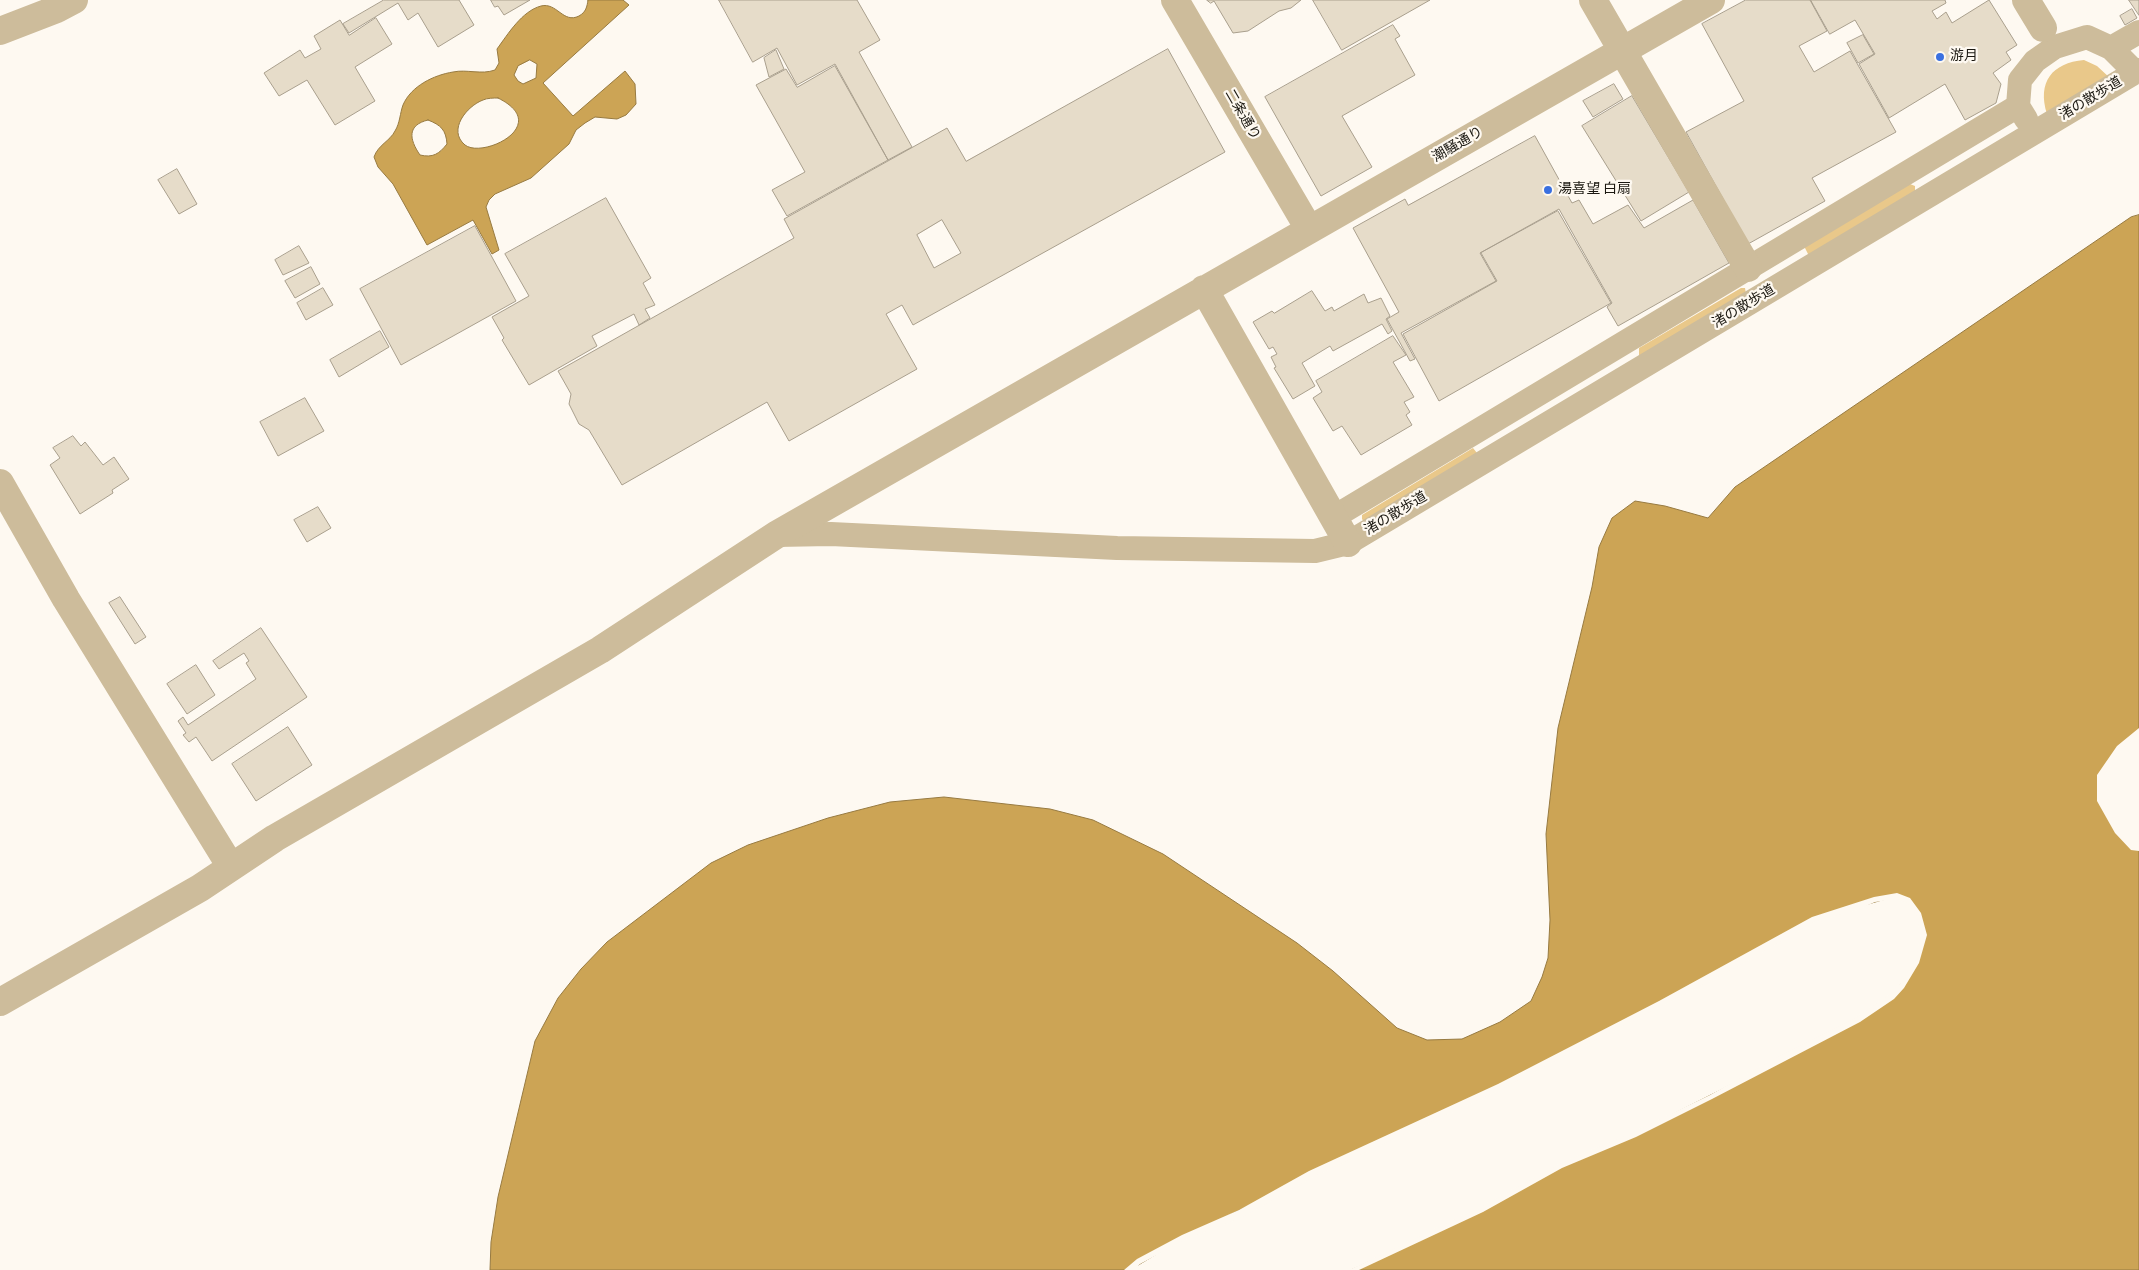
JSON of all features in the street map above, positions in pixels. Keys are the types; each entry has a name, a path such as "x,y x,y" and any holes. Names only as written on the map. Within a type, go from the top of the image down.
{"street":[{"path":"0,31 57,9 74,0"},
{"name":"二条通り","path":"1175,0 1309,229"},
{"path":"1593,0 1748,268"},
{"name":"潮騒通り","path":"0,1002 200,888 284,833 600,650 776,535 1711,0"},
{"path":"2026,0 2049,38"},
{"path":"1204,289 1348,543"},
{"path":"0,483 66,599 231,867"}],"lane":[{"path":"2111,48 2139,32"},
{"path":"2034,134 2018,106 2020,80 2035,61 2049,38 2088,38 2111,48 2137,71"},
{"name":"渚の散歩道","path":"776,535 831,534 1117,548 1315,551 1348,543 2137,71"},
{"path":"1334,517 2018,106"},
{"path":"1912,170 1927,197"},
{"path":"1748,268 1764,295"},
{"path":"1594,360 1609,387"},
{"path":"1488,424 1503,450"}],"shaded area":[{"path":"588,0 623,0 629,5 543,83 573,116 625,71 635,84 636,104 626,115 617,119 595,117 585,123 576,130 569,144 531,178 495,194 489,200 486,207 499,250 492,254 473,220 427,245 393,184 378,167 374,157 378,149 395,131 407,98 424,82 438,76 458,71 484,72 495,70 499,63 497,49 516,24 534,9 547,6 573,18 583,13","holes":["530,60 537,64 536,78 523,84 514,75 518,66","498,98 513,108 519,119 516,128 509,137 498,143 474,148 465,145 460,139 458,132 461,119 471,107 486,99","428,120 439,126 444,132 447,144 435,154 429,156 420,155 416,149 412,133 416,125"]},
{"path":"2084,60 2097,66 2110,78 2047,114 2044,92 2050,76 2063,65"},
{"path":"1910,184 1915,186 1915,194 1814,255 1808,254 1804,246"},
{"path":"2139,215 2139,732 2109,762 2100,782 2099,792 2104,809 2116,829 2128,843 2139,849 2139,1270 1351,1270 1481,1210 1562,1165 1634,1134 1856,1021 1892,996 1917,962 1923,936 1918,914 1909,901 1896,896 1813,920 1499,1088 1352,1155 1185,1237 1130,1270 490,1270 491,1242 498,1197 535,1041 558,998 581,969 607,942 711,863 748,845 828,818 890,802 944,797 1050,809 1093,820 1163,854 1297,943 1333,971 1397,1028 1427,1040 1462,1039 1500,1022 1531,1001 1548,958 1550,920 1546,834 1558,728 1592,587 1599,547 1612,518 1635,501 1665,506 1708,518 1735,487 2131,217"},
{"path":"1741,288 1745,288 1746,294 1639,357 1639,348"},
{"path":"1473,448 1477,453 1364,522 1362,519 1362,515"}],"pier":[{"path":"2139,728 2139,735 2122,749 2103,777 2103,800 2120,830 2134,846 2139,846 2139,851 2131,850 2115,833 2097,801 2097,775 2117,746"},
{"path":"1897,893 1910,898 1921,913 1927,935 1919,963 1904,988 1894,999 1860,1022 1712,1099 1636,1137 1562,1168 1483,1212 1359,1270 1349,1270 1480,1207 1561,1163 1633,1132 1710,1095 1777,1057 1855,1018 1890,994 1899,985 1915,961 1921,936 1916,915 1907,903 1896,899 1875,902 1857,910 1814,922 1737,967 1500,1090 1313,1177 1243,1217 1187,1239 1140,1264 1134,1270 1124,1270 1137,1259 1182,1235 1239,1210 1309,1171 1498,1084 1659,1001 1812,917 1874,897"}],"building":[{"path":"384,0 459,0 474,25 438,47 418,13 408,20 398,3 349,33 343,24"},
{"path":"491,0 530,0 504,15 498,6 495,7"},
{"path":"719,0 857,0 880,40 859,52 912,147 888,160 835,64 797,85 777,48 753,62"},
{"path":"1207,0 1301,0 1291,8 1279,11 1248,31 1233,33 1214,1 1211,3"},
{"path":"1313,0 1430,0 1342,50"},
{"path":"1746,0 1810,0 1827,31 1799,46 1814,72 1850,51 1896,132 1812,178 1825,201 1748,244 1686,132 1744,101 1702,24"},
{"name":"游月","path":"1811,0 1945,0 1946,3 1932,11 1937,19 1946,12 1952,23 1989,0 2017,45 2006,52 2011,60 1993,73 2001,84 1996,103 1965,120 1945,84 1889,118 1859,64 1875,54 1855,20 1830,34"},
{"path":"2129,0 2139,0 2139,15"},
{"path":"2132,9 2137,18 2125,25 2120,16"},
{"path":"376,18 392,44 355,67 375,101 335,125 307,80 279,96 264,73 300,50 305,58 321,49 314,36 340,20 349,35"},
{"path":"1393,25 1400,36 1395,39 1415,75 1342,116 1372,167 1321,196 1265,97"},
{"path":"1863,35 1874,54 1858,63 1847,43"},
{"path":"1168,49 1225,152 913,325 902,305 886,314 917,369 789,441 767,402 622,485 589,430 579,424 569,404 571,394 558,371 794,238 784,219 947,128 966,161","holes":["942,220 961,253 934,268 917,235"]},
{"path":"776,50 784,69 769,77 764,58"},
{"path":"835,66 888,160 787,216 772,190 805,172 756,85 786,69 797,87"},
{"path":"1614,84 1623,99 1593,117 1583,101"},
{"path":"1632,96 1689,192 1641,221 1582,126"},
{"path":"1535,136 1572,203 1579,200 1593,224 1628,205 1644,228 1693,200 1729,263 1618,326 1607,307 1612,303 1559,209 1480,253 1496,281 1401,333 1415,359 1410,361 1387,319 1399,312 1353,228 1405,199 1408,205"},
{"path":"177,169 197,204 179,214 158,180"},
{"path":"606,198 651,278 643,283 655,305 645,309 650,318 639,325 634,314 592,336 597,346 529,385 502,340 504,338 492,317 529,296 505,254"},
{"path":"1558,211 1611,303 1439,401 1403,334 1497,281 1481,253"},
{"path":"475,226 516,301 401,365 360,289"},
{"path":"299,246 309,263 283,275 275,260"},
{"path":"311,267 320,284 295,298 285,281"},
{"path":"323,288 333,305 306,320 297,303"},
{"path":"1312,291 1325,311 1332,307 1334,311 1364,294 1368,303 1381,298 1390,316 1386,319 1392,331 1388,334 1382,324 1333,351 1330,346 1302,363 1315,386 1293,399 1274,368 1276,367 1271,357 1277,354 1273,347 1269,349 1253,322 1272,311 1274,313"},
{"path":"380,331 389,347 339,377 330,360"},
{"path":"1393,336 1406,355 1393,362 1414,397 1404,402 1410,412 1406,415 1412,425 1361,455 1342,426 1333,431 1313,398 1322,392 1316,381"},
{"path":"305,398 324,431 278,456 260,422"},
{"path":"73,436 81,446 85,442 103,465 114,457 129,479 112,490 113,493 80,514 50,465 60,458 53,448"},
{"path":"318,507 331,528 307,542 294,520"},
{"path":"120,597 146,637 135,644 109,603"},
{"path":"261,628 307,697 212,761 196,737 189,742 183,735 186,733 178,721 183,717 188,725 256,679 246,663 249,661 244,653 219,669 213,661"},
{"path":"196,665 215,695 187,714 167,684"},
{"path":"288,727 312,765 256,801 232,764"}],"place":[{"name":"游月","path":"1940,57"},
{"name":"湯喜望 白扇","path":"1548,190"}]}
